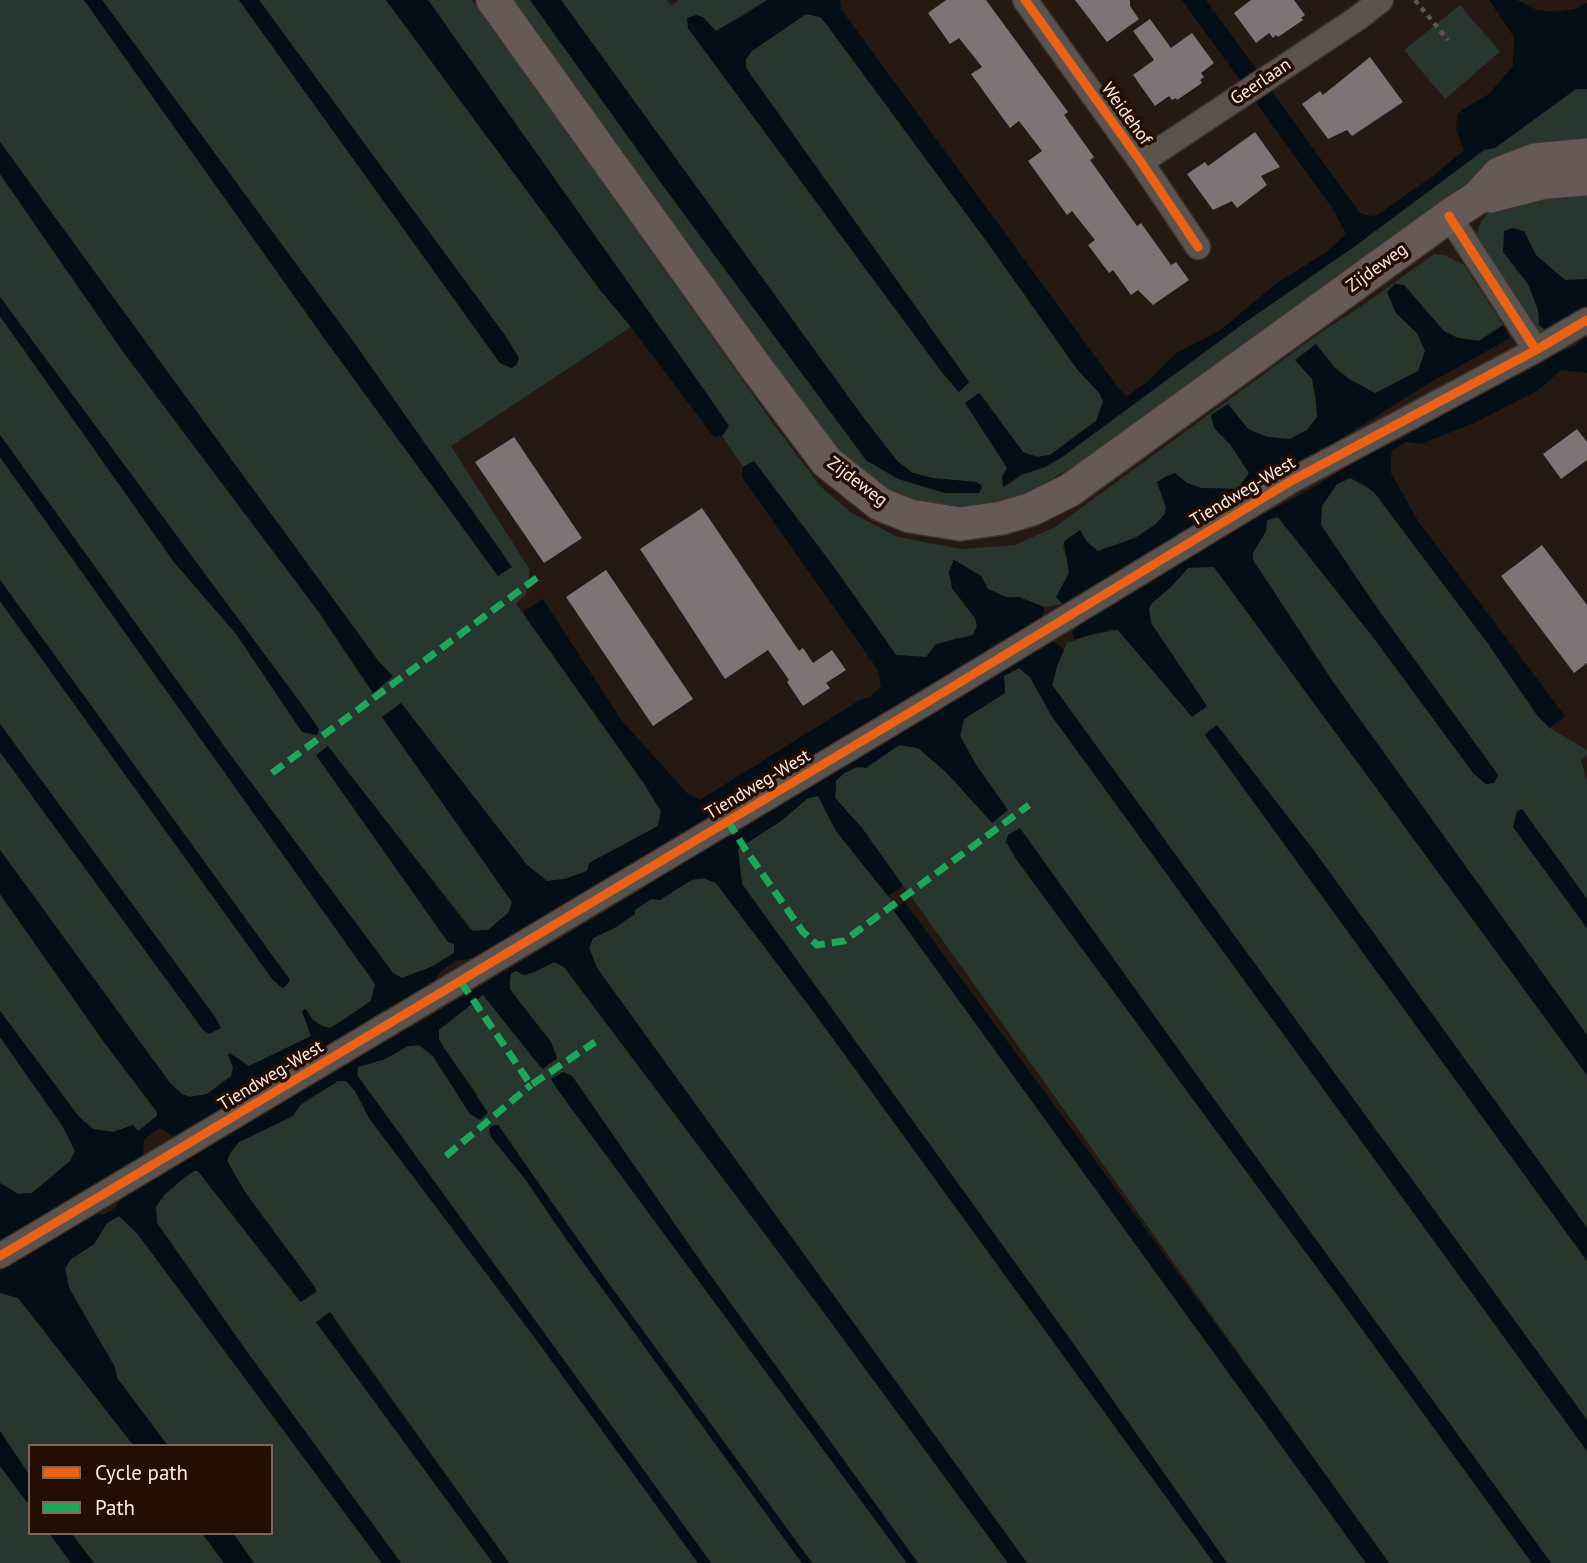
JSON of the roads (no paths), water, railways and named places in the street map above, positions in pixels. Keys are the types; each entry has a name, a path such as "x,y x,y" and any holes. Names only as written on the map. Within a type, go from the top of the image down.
{"main road":[{"name":"Zijdeweg","path":"493,0 755,366 827,462 880,504 910,516 960,524 1002,519 1032,509 1070,490 1477,198 1499,174 1535,160 1587,155"},
{"name":"Zijdeweg","path":"1477,198 1545,182 1587,178"}],"street":[{"name":"Weidehof","path":"1025,0 1198,247"},
{"name":"Geerlaan","path":"1141,162 1352,9 1381,0"},
{"path":"1449,216 1536,350"},
{"name":"Tiendweg-West","path":"0,1256 891,724 1291,481 1587,320"}]}
